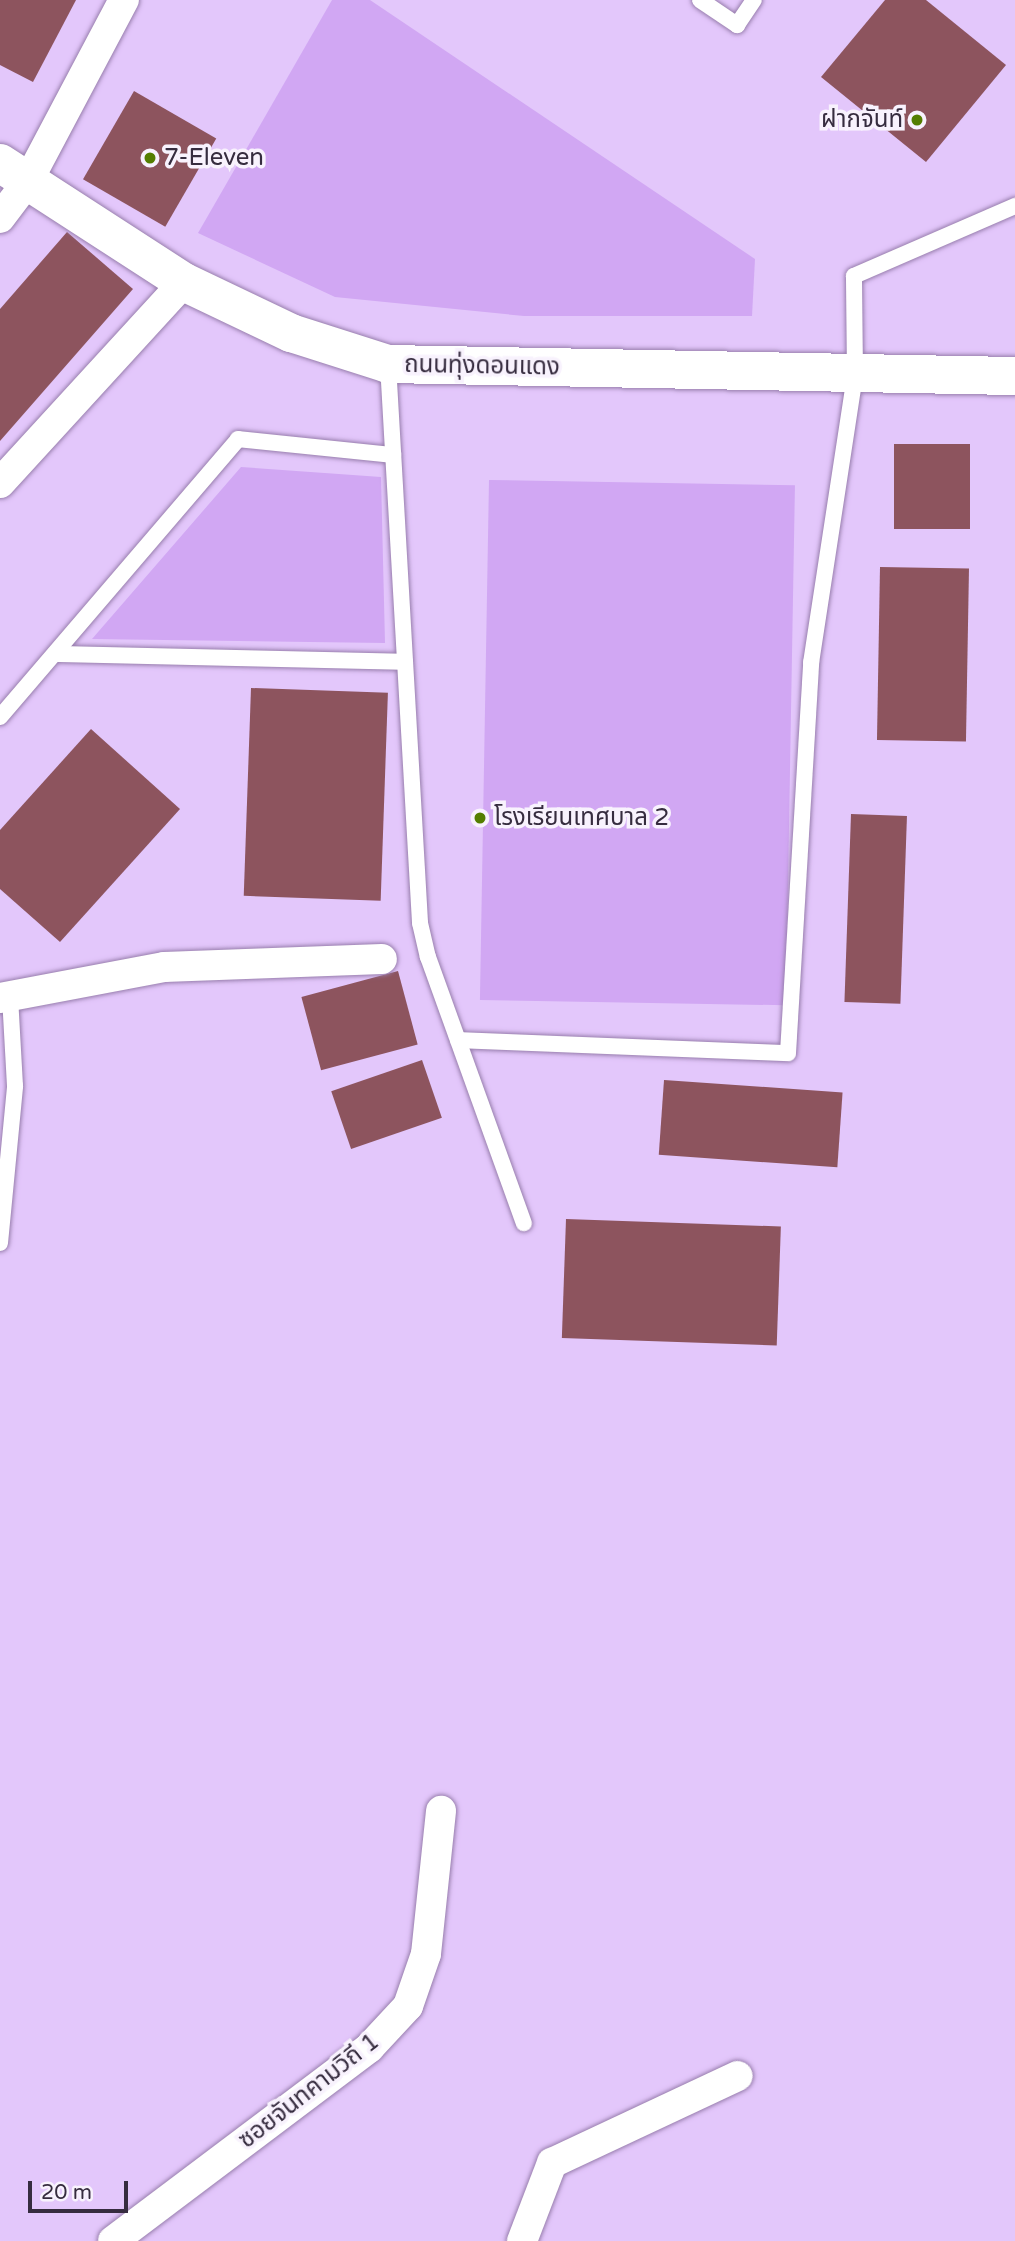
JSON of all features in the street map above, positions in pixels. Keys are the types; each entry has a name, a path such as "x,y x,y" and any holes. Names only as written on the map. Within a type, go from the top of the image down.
{"street":[{"path":"0,218 14,172 124,0"},
{"name":"ถนนทุ่งดอนแดง","path":"14,172 184,282 291,333 388,364 1015,376"},
{"path":"0,483 184,282"},
{"path":"5,998 164,967 382,959"},
{"name":"ซอยจันทคามวิถี 1","path":"113,2241 369,2048 408,2006 426,1954 441,1811"},
{"path":"522,2241 552,2162 738,2076"}],"lane":[{"path":"700,0 737,25 754,0"},
{"path":"458,1040 788,1053 811,663 855,375 854,276 1015,206"},
{"path":"388,364 420,923 458,1040 524,1223"},
{"path":"0,717 57,654 238,439 393,454"},
{"path":"57,654 405,662"},
{"path":"0,1242 15,1086 5,998"}],"shaded area":[{"path":"332,0 370,0 755,259 752,316 524,316 335,297 198,233"},
{"path":"241,467 381,477 385,643 92,639"},
{"path":"489,480 795,485 786,1005 480,1000"}],"building":[{"path":"0,0 76,0 33,82 0,65"},
{"name":"ฝากจันท์","path":"885,0 926,0 1006,65 926,162 821,77"},
{"name":"7-Eleven","path":"134,91 216,138 165,227 83,179"},
{"path":"67,232 133,289 0,441 0,309"},
{"path":"894,444 970,444 970,529 894,529"},
{"path":"880,567 969,569 966,742 877,740"},
{"path":"251,688 388,693 381,901 244,896"},
{"path":"91,729 180,809 60,942 0,889 0,830"},
{"path":"851,814 907,816 900,1004 844,1002"},
{"path":"398,971 418,1044 321,1070 301,997"},
{"path":"422,1060 442,1118 351,1149 331,1091"},
{"path":"664,1080 843,1092 837,1167 659,1155"},
{"path":"566,1219 781,1227 777,1345 562,1338"}],"place":[{"name":"ฝากจันท์","path":"917,120"},
{"name":"7-Eleven","path":"150,158"},
{"name":"โรงเรียนเทศบาล 2","path":"480,818"}]}
